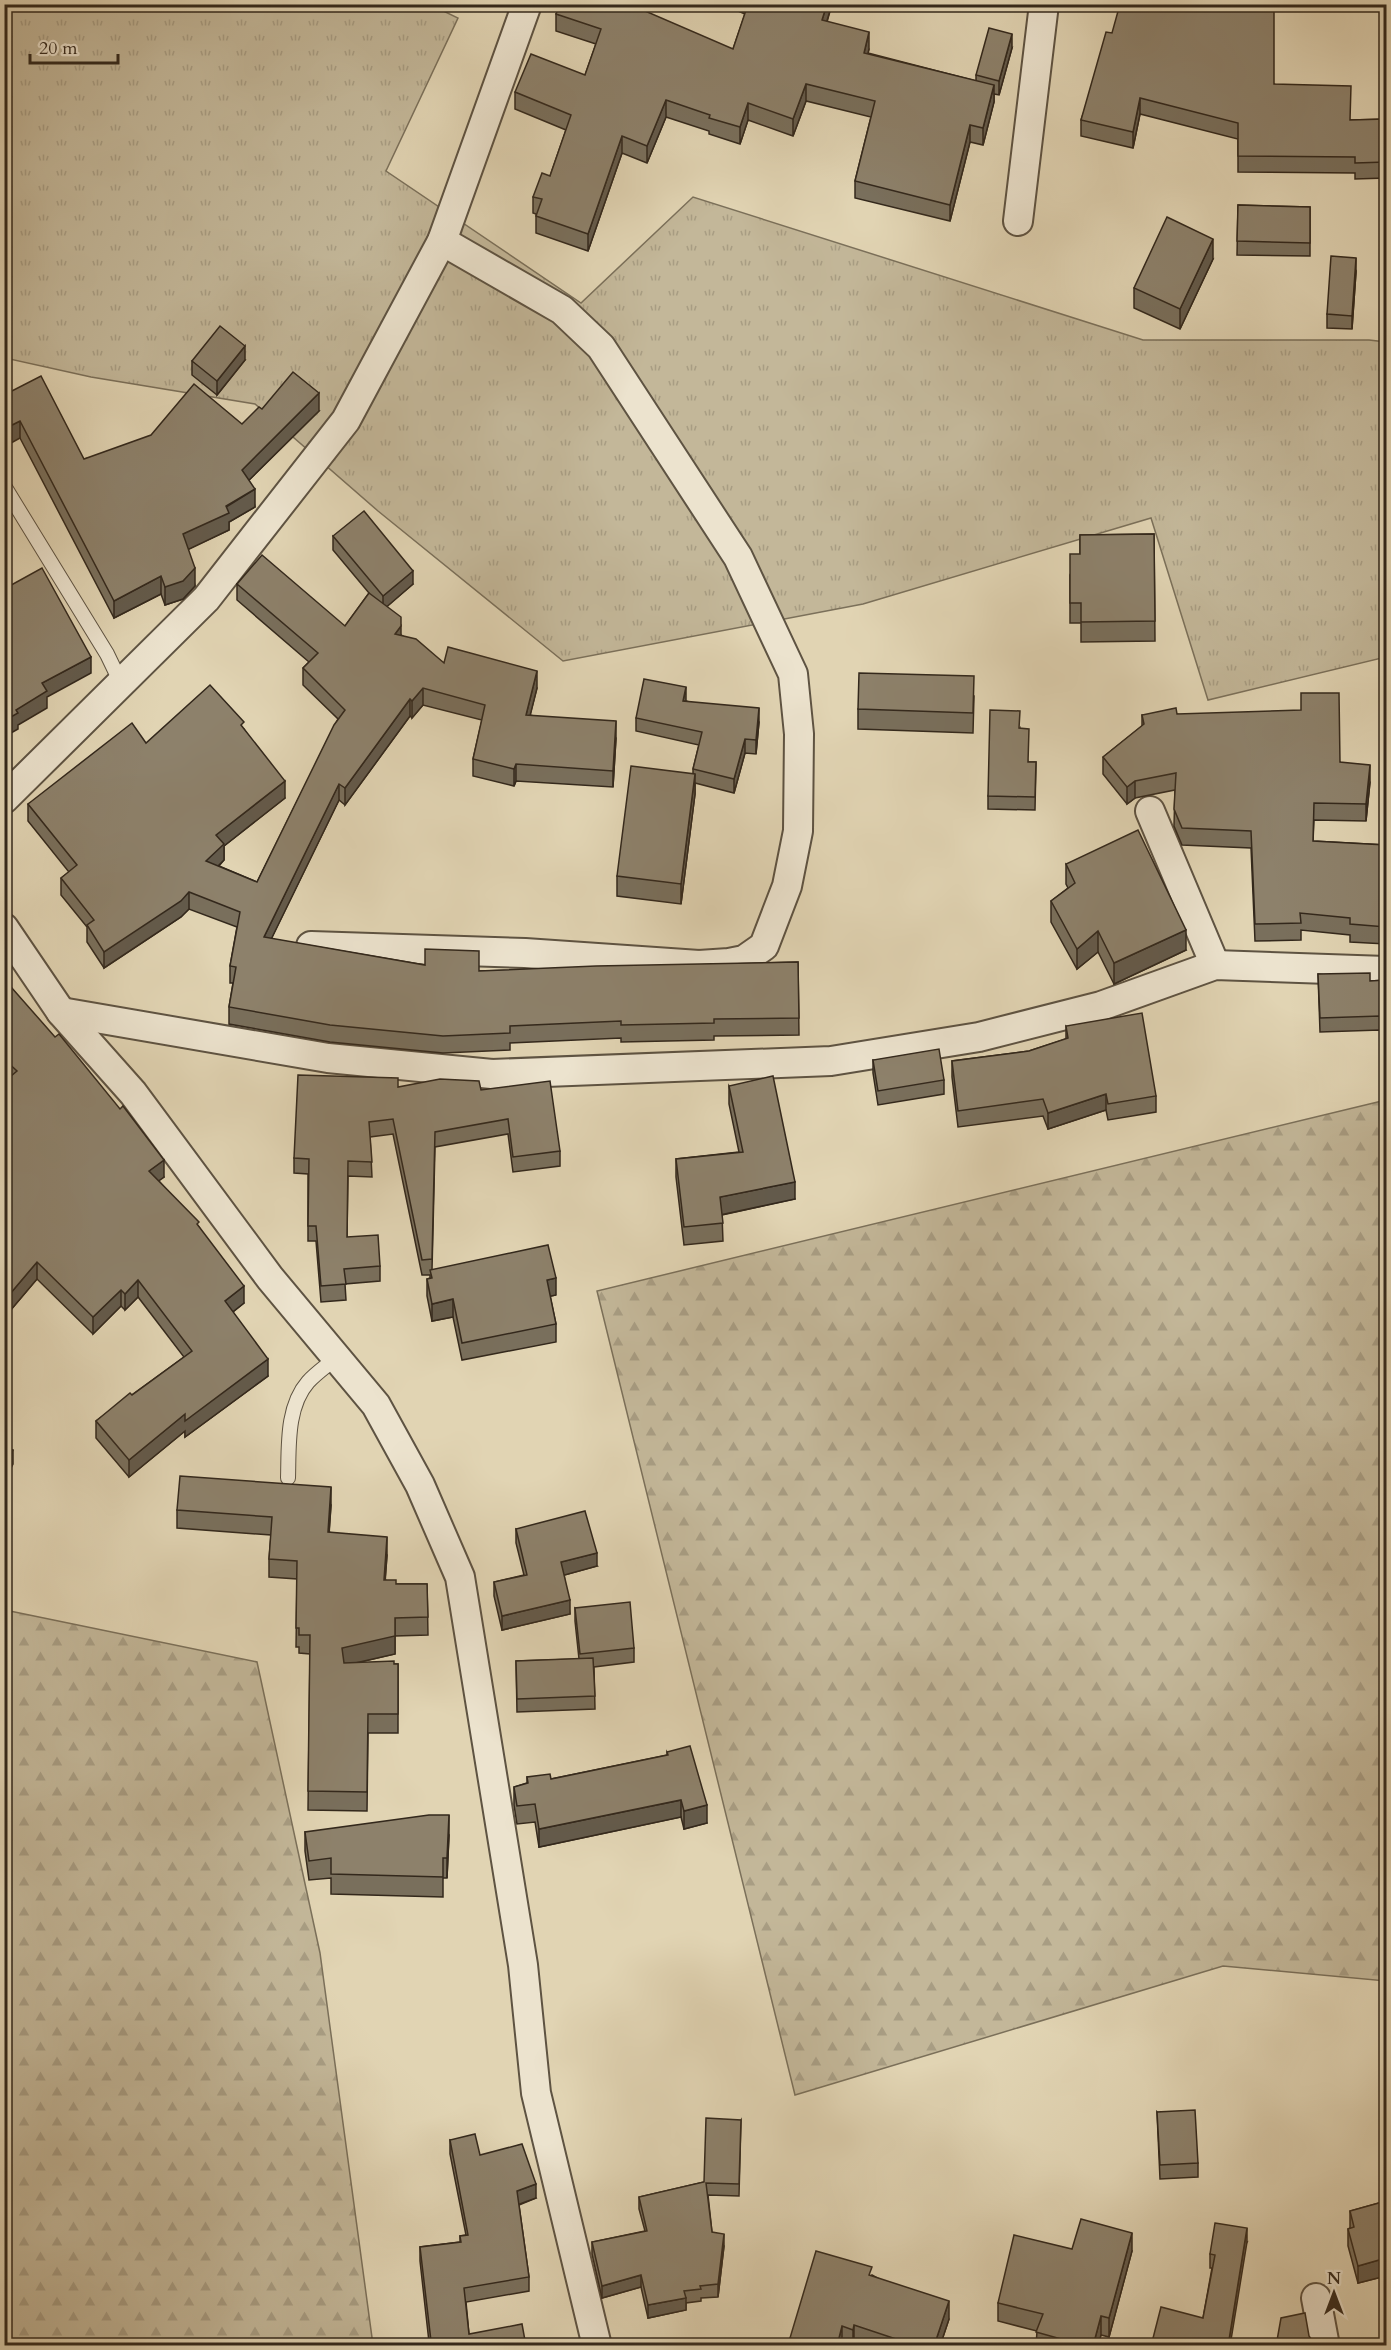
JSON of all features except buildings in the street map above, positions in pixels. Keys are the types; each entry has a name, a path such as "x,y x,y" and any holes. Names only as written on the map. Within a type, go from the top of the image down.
{"street":[{"path":"4,799 206,599 346,420 442,241 527,4"},
{"path":"1018,220 1044,4"},
{"path":"311,946 525,953 699,965 736,962 755,954 764,946 772,930 787,886 798,831 799,734 793,674 738,557 601,347 562,310 442,241"},
{"path":"1150,811 1215,965"},
{"path":"4,928 61,1012 133,1093 270,1278 376,1405 415,1475 460,1577 523,1965 536,2093 602,2343"},
{"path":"61,1012 327,1058 492,1074 673,1069 831,1061 979,1037 1101,1006 1215,965 1386,971"},
{"path":"1316,2298 1325,2346"}],"lane":[{"path":"4,486 106,654 121,683"},
{"path":"288,1478 289,1430 297,1404 307,1383 337,1357"}],"green space":[{"path":"5,5 431,5 458,18 386,171 581,303 693,197 1143,340 1369,340 1386,342 1386,657 1208,700 1151,518 863,604 563,661 378,511 255,404 91,377 5,358"},
{"path":"1386,1100 1386,1981 1223,1966 795,2095 597,1291"},
{"path":"5,1610 257,1662 320,1953 373,2345 5,2345"}]}
